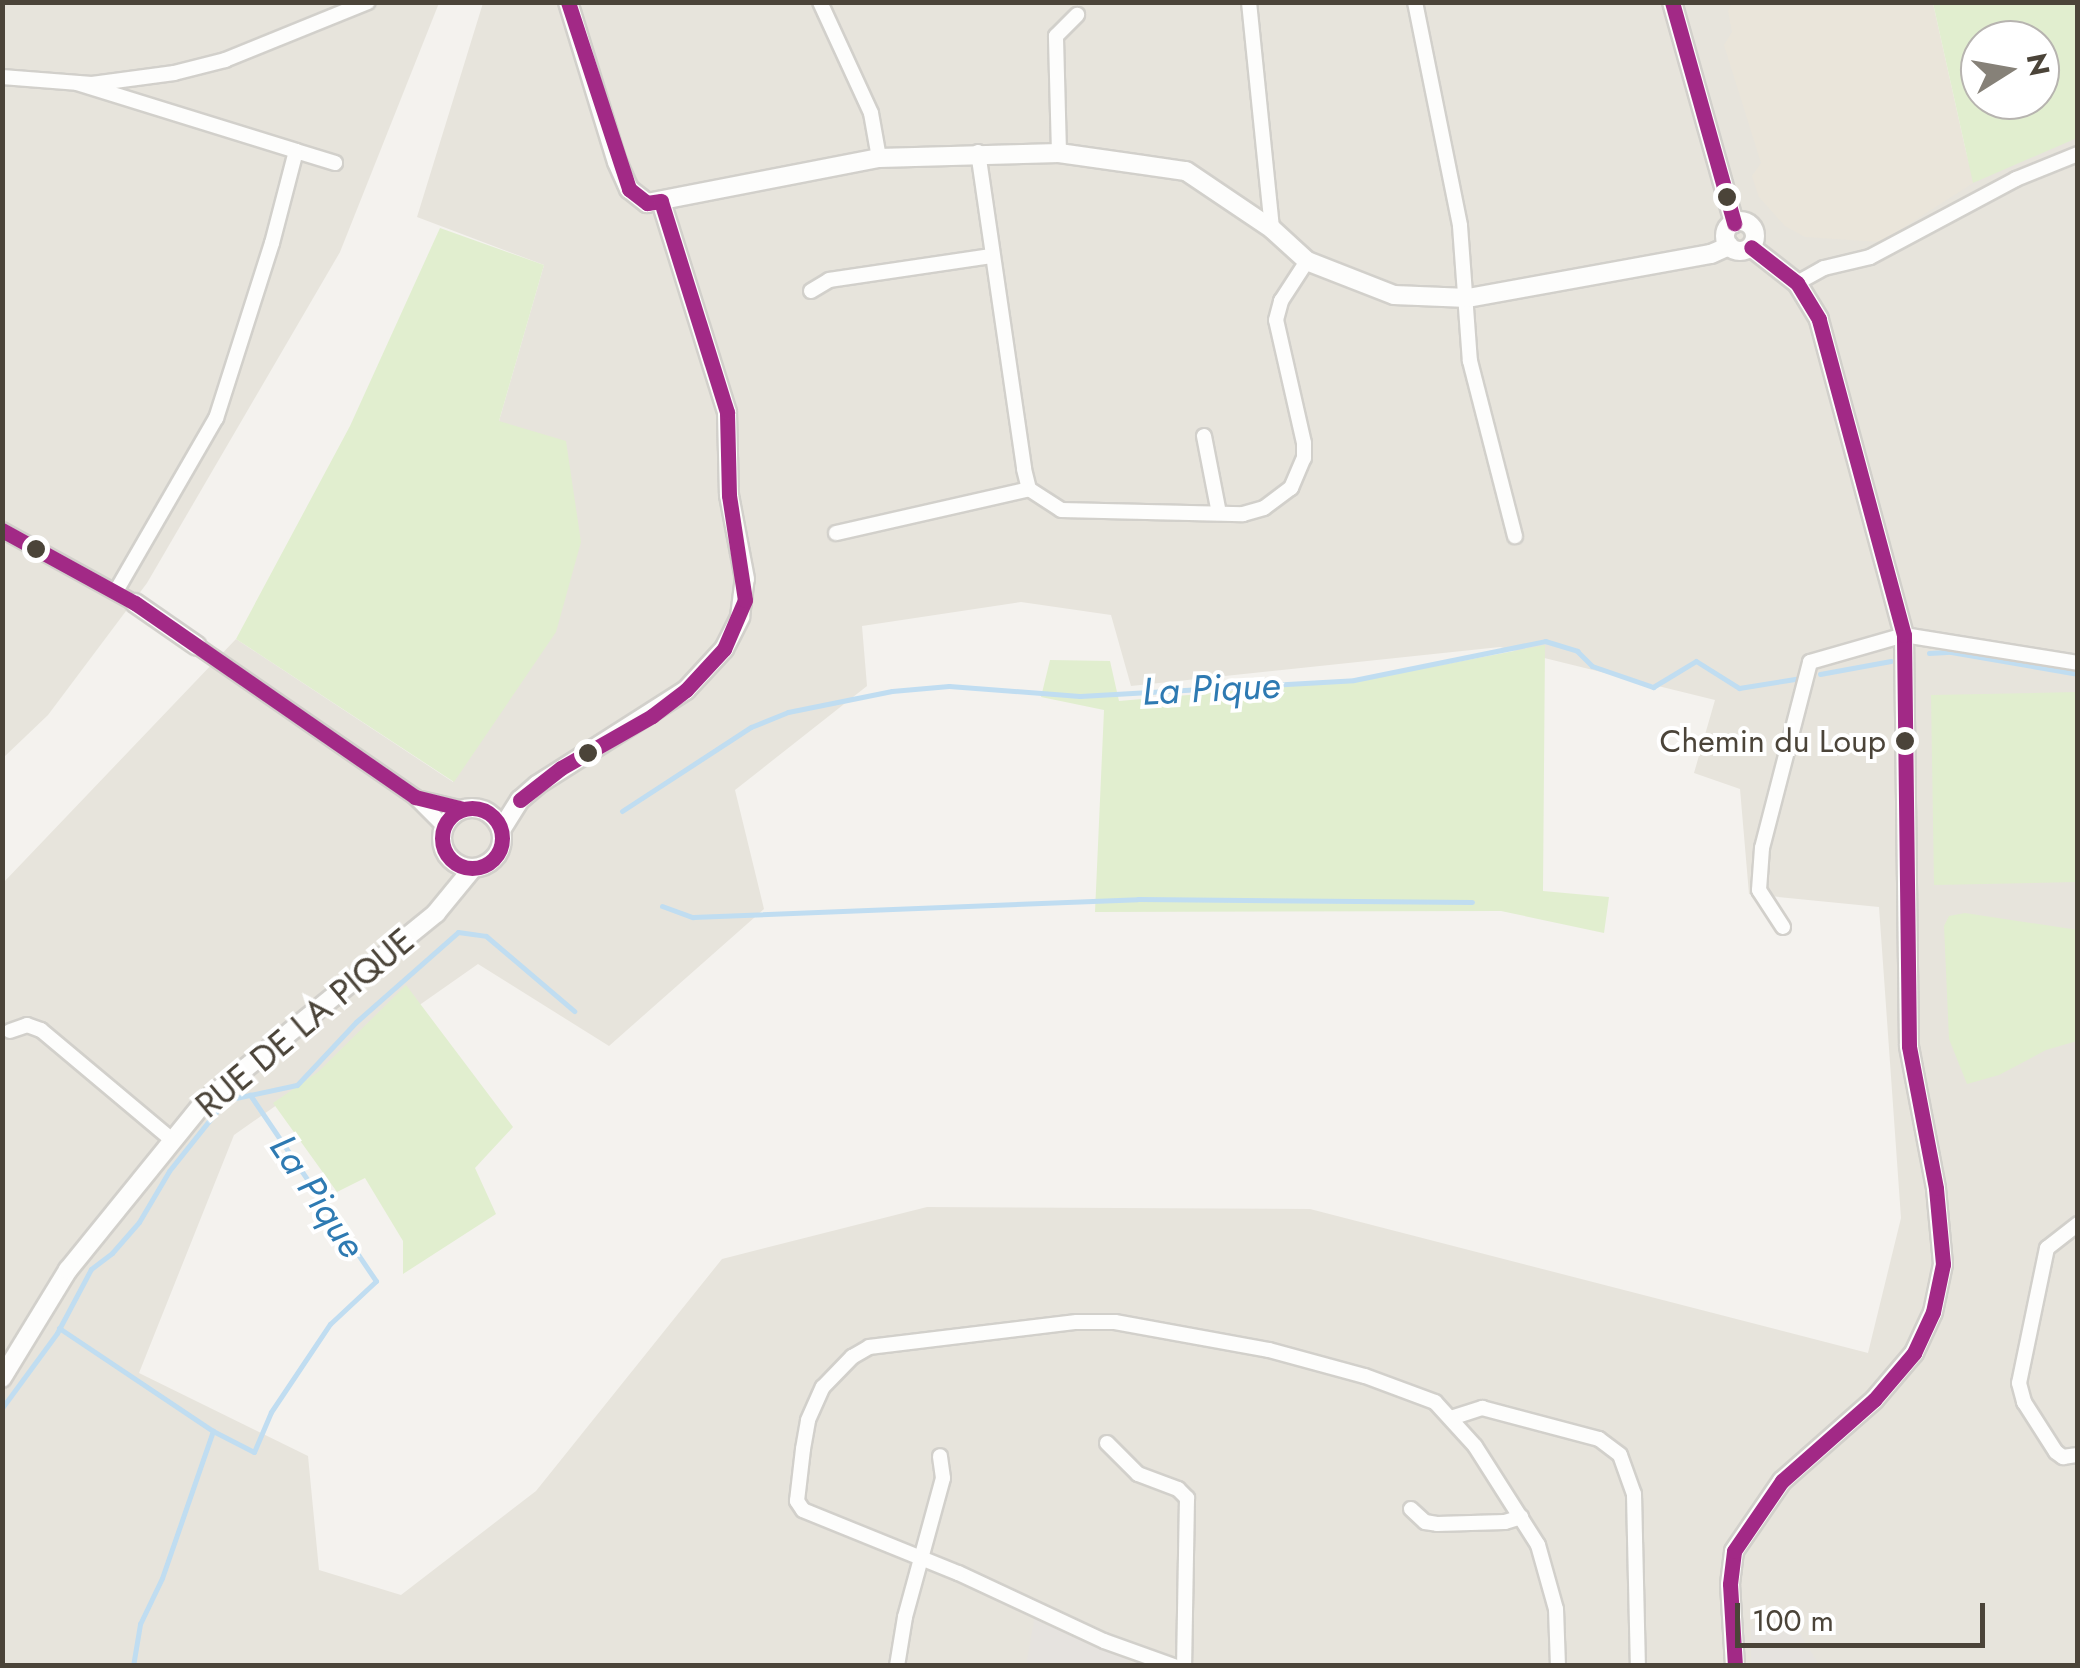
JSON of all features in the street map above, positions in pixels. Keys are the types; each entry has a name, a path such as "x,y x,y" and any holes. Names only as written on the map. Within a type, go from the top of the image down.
{"street":[{"path":"2,77 78,84 119,82 204,66 368,2"},
{"path":"568,2 616,162 630,188 647,203 880,158 1059,152 1186,171 1272,230 1308,261 1394,296 1468,298 1711,254 1729,246 1740,251 1751,247"},
{"path":"820,2 871,113 880,158"},
{"path":"1249,2 1272,230"},
{"path":"1415,2 1460,226 1470,361 1515,536"},
{"path":"1672,2 1734,223"},
{"path":"1059,152 1056,36 1077,15"},
{"path":"78,84 334,162"},
{"path":"116,591 216,418 272,244 296,150"},
{"path":"978,152 1028,489 1049,505 1076,513 1219,513 1264,508 1291,488 1298,476 1304,443 1276,320 1281,301 1308,261"},
{"path":"1797,283 1824,268 1870,257 2016,179 2078,154"},
{"path":"415,797 486,812 520,800 562,768 652,716 686,690 724,649 740,617 745,579 729,495 727,412 661,200"},
{"path":"1729,246 1726,232 1734,223"},
{"path":"1734,223 1752,228 1751,247"},
{"path":"1735,1666 1730,1600 1734,1551 1782,1481 1874,1400 1914,1353 1934,1312 1943,1264 1936,1188 1909,1046 1904,635 1834,362 1819,319 1797,283 1751,247"},
{"path":"811,291 830,280 992,256"},
{"path":"1204,436 1219,513"},
{"path":"836,533 1028,489"},
{"path":"2,530 135,603 415,797 445,826"},
{"path":"1783,926 1759,890 1762,848 1810,662 1904,635 2078,663"},
{"path":"464,809 445,826 443,843 450,858 473,868 496,857 501,830 520,800"},
{"path":"486,812 501,830"},
{"name":"RUE DE LA PIQUE","path":"436,914 449,882 450,858"},
{"name":"RUE DE LA PIQUE","path":"2,1378 68,1270 172,1140 226,1082 436,914 473,868"},
{"path":"10,1031 27,1025 41,1030 172,1140"},
{"path":"2078,1224 2048,1248 2019,1383 2024,1402 2056,1452 2078,1456"},
{"path":"1174,1666 1104,1641 822,1521 797,1501 808,1420 815,1400 852,1357 868,1348 1078,1322 1115,1322 1268,1350 1365,1376 1434,1402 1502,1484 1538,1545 1550,1578 1558,1666"},
{"path":"1451,1418 1482,1408 1600,1439 1620,1455 1634,1494 1638,1666"},
{"path":"1107,1443 1138,1474 1178,1489 1186,1498 1184,1666"},
{"path":"897,1666 920,1560 944,1478 940,1456"},
{"path":"1411,1508 1425,1522 1438,1524 1521,1518"}],"shaded area":[{"path":"3,3 439,3 340,252 147,583 48,715 3,758"},
{"path":"483,3 1910,3 1929,22 1969,163 2077,117 2077,1665 3,1666 3,883 236,639 453,782 499,421 544,265 417,217","holes":["1021,602 1111,615 1131,686 1500,647 1715,700 1694,773 1740,789 1749,894 1879,907 1901,1218 1868,1353 1310,1209 927,1207 722,1259 536,1491 401,1595 319,1570 308,1456 139,1373 234,1135 478,964 609,1046 764,909 735,790 867,686 862,626"]},
{"path":"1732,3 1933,3 1973,183 1881,242 1805,237 1785,226 1759,197 1752,176 1761,163 1724,45 1732,32 1728,11"},
{"path":"1772,1607 1787,1612 1819,1665 1751,1665 1751,1628"},
{"path":"1036,1609 1133,1653 1126,1665 1026,1666"}],"green space":[{"path":"1933,3 2077,3 2077,138 1973,183"},
{"path":"440,228 544,265 499,421 566,441 581,542 556,632 454,782 236,639 350,426"},
{"path":"1545,645 1543,891 1609,897 1604,933 1501,911 1095,912 1104,710 1041,697 1050,660 1110,661 1119,701 1362,680"},
{"path":"2077,692 2077,882 1934,885 1931,695"},
{"path":"1965,913 2078,930 2077,1041 2046,1050 1999,1075 1967,1084 1949,1039 1944,926 1949,916"},
{"path":"406,985 513,1127 475,1168 496,1214 403,1274 403,1241 365,1178 337,1192 273,1103 318,1072"}],"waterway":[{"name":"La Pique","path":"622,811 751,727 788,712 892,691 949,686 1080,696 1354,680 1545,641 1577,651 1592,666 1653,687 1696,661 1739,688 1801,678"},
{"name":"La Pique","path":"1929,653 1951,652 2078,674"},
{"name":"La Pique","path":"1820,674 1891,661"},
{"path":"662,906 693,917 1138,899 1472,902"},
{"name":"La Pique","path":"2,1408 57,1333 91,1269 112,1253 139,1222 169,1171 220,1107 231,1099 297,1085 356,1022 458,932 486,936 574,1011"},
{"name":"La Pique","path":"133,1666 140,1624 162,1578 213,1431 254,1452 271,1412 330,1324 376,1281 250,1095"},
{"name":"La Pique","path":"59,1328 213,1431"}],"transit line":[{"path":"568,2 629,189 647,203 661,201"},
{"path":"1672,2 1734,223"},
{"path":"520,800 561,768 652,716 686,690 724,649 745,600 729,495 727,412 661,201"},
{"path":"1735,1666 1730,1584 1734,1551 1782,1481 1874,1400 1914,1353 1933,1312 1943,1264 1936,1188 1909,1046 1904,635 1819,319 1797,283 1751,247"},
{"path":"2,530 135,603 415,797 464,809"},
{"path":"472,808 493,817 502,838 493,859 472,868 451,859 442,838 451,817 472,808"}],"place":[{"name":"Chemin du Loup","path":"1905,741"}]}
